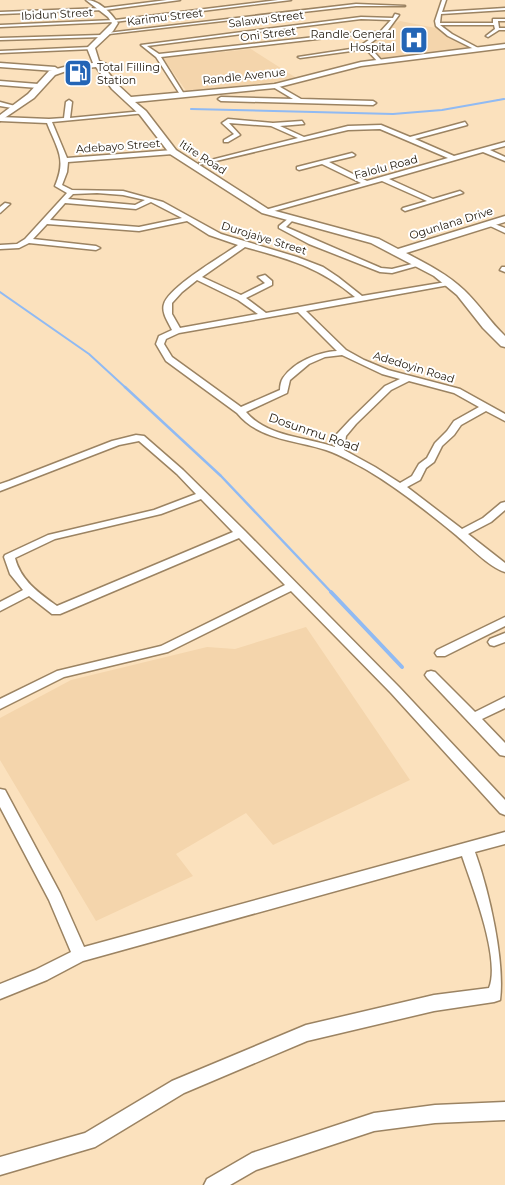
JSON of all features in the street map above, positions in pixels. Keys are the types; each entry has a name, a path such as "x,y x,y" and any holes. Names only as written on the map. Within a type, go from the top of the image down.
{"main road":[{"path":"91,48 112,29 116,20 97,4"},
{"path":"99,63 95,50 105,34"},
{"name":"Randle Avenue","path":"130,100 275,86 346,67 505,46"},
{"name":"Itire Road","path":"91,48 99,63 143,113 173,152 270,210 291,219 366,238 403,253"},
{"path":"0,118 31,96 52,66 99,63"},
{"path":"0,118 12,106 28,96 52,73 99,63"},
{"name":"Itire Road","path":"130,100 155,119 181,152 270,210 365,234 403,253"},
{"name":"Ogunlana Drive","path":"403,253 499,226 505,219"},
{"path":"403,253 461,293 487,326 505,343"},
{"path":"403,253 458,282 486,316 505,334"}],"street":[{"path":"0,13 97,4 178,0"},
{"path":"235,0 272,19"},
{"name":"Ibidun Street","path":"0,26 116,20 289,0"},
{"path":"437,24 444,0"},
{"path":"366,48 367,43 394,19 407,1"},
{"name":"Karimu Street","path":"0,39 147,30 356,4 403,6"},
{"path":"439,13 461,14 489,9 505,9"},
{"path":"184,12 202,23"},
{"name":"Salawu Street","path":"158,56 143,45 365,18 394,19"},
{"path":"495,24 495,20 505,20"},
{"path":"279,23 287,27"},
{"path":"437,24 495,24"},
{"path":"437,24 444,31 478,50"},
{"path":"495,24 498,29"},
{"path":"488,36 498,29 505,29"},
{"path":"147,30 165,42"},
{"name":"Oni Street","path":"158,56 352,34 380,33"},
{"path":"0,52 60,52 91,48"},
{"path":"300,57 366,48"},
{"path":"366,48 379,62"},
{"path":"158,56 181,94"},
{"path":"0,65 52,66"},
{"path":"0,83 37,86"},
{"path":"275,86 300,101"},
{"path":"222,99 373,104"},
{"path":"67,119 69,102"},
{"path":"0,104 12,106"},
{"path":"0,118 49,120 143,113"},
{"path":"0,247 19,246 28,241 71,192 58,186 58,182 64,172 65,160 49,120"},
{"path":"226,142 236,135 235,131 226,122 302,123"},
{"path":"272,124 304,139"},
{"path":"410,139 464,124"},
{"path":"201,164 348,128 371,126 380,127 453,158"},
{"name":"Falolu Road","path":"270,210 505,144"},
{"path":"484,150 505,159"},
{"name":"Adebayo Street","path":"65,160 173,152"},
{"path":"299,168 352,155"},
{"path":"323,162 367,183"},
{"path":"384,179 431,200"},
{"path":"108,191 114,184"},
{"name":"Durojaiye Street","path":"71,192 108,191 150,200 170,208 216,236 287,256 321,270 336,278 360,298"},
{"path":"405,209 460,193"},
{"path":"62,201 136,207 150,200"},
{"path":"0,211 7,204"},
{"path":"46,222 140,229 186,219"},
{"path":"291,219 281,227 380,270 392,271 420,264"},
{"path":"28,241 96,248"},
{"path":"244,244 171,296 167,304 167,313 178,331 449,283"},
{"path":"241,298 269,283 262,277"},
{"path":"198,278 241,298 265,316"},
{"name":"Adedoyin Road","path":"300,310 343,352 361,362 385,372 457,392 505,418"},
{"name":"Dosunmu Road","path":"178,331 167,335 161,341 160,344 169,358 240,411 242,416 253,424 269,431 339,451 366,463 505,568"},
{"path":"240,411 284,390 286,379 312,358 343,352"},
{"path":"339,451 341,435 353,422 388,388 409,378"},
{"path":"400,487 416,478 422,466 431,460 438,446 457,423 487,407"},
{"path":"0,488 60,463 135,438 144,440 203,495 395,690 505,809"},
{"path":"203,495 157,512 52,537 9,557 14,573 30,591 56,611 241,533"},
{"path":"461,534 487,520 505,504"},
{"path":"0,704 61,674 164,649 292,586"},
{"path":"0,607 30,591"},
{"path":"441,653 505,621"},
{"path":"431,675 505,751"},
{"path":"474,718 505,702"},
{"path":"0,794 5,814 55,898 80,955"},
{"path":"0,992 41,975 80,955 505,838"},
{"path":"0,1166 89,1140 178,1087 306,1033 434,1003 494,995 499,983 498,963 492,931 467,848"},
{"path":"213,1185 252,1162 374,1122 435,1114 505,1111"}],"shaded area":[{"name":"Randle General Hospital","path":"400,21 441,29 469,45 466,50 376,62 360,46 381,30"},
{"path":"251,49 298,79 187,92 163,58"},
{"path":"306,627 410,780 273,845 246,813 176,854 193,876 96,921 0,760 0,718 71,680 207,647 235,649"}],"waterway":[{"path":"191,109 393,114 442,110 502,99"},
{"path":"497,100 502,99"},
{"path":"0,292 89,354 126,388"},
{"path":"125,387 221,476 332,593"},
{"path":"331,592 402,667"}],"place":[{"name":"Randle General Hospital","path":"414,40"},
{"name":"Total Filling Station","path":"78,73"}]}
